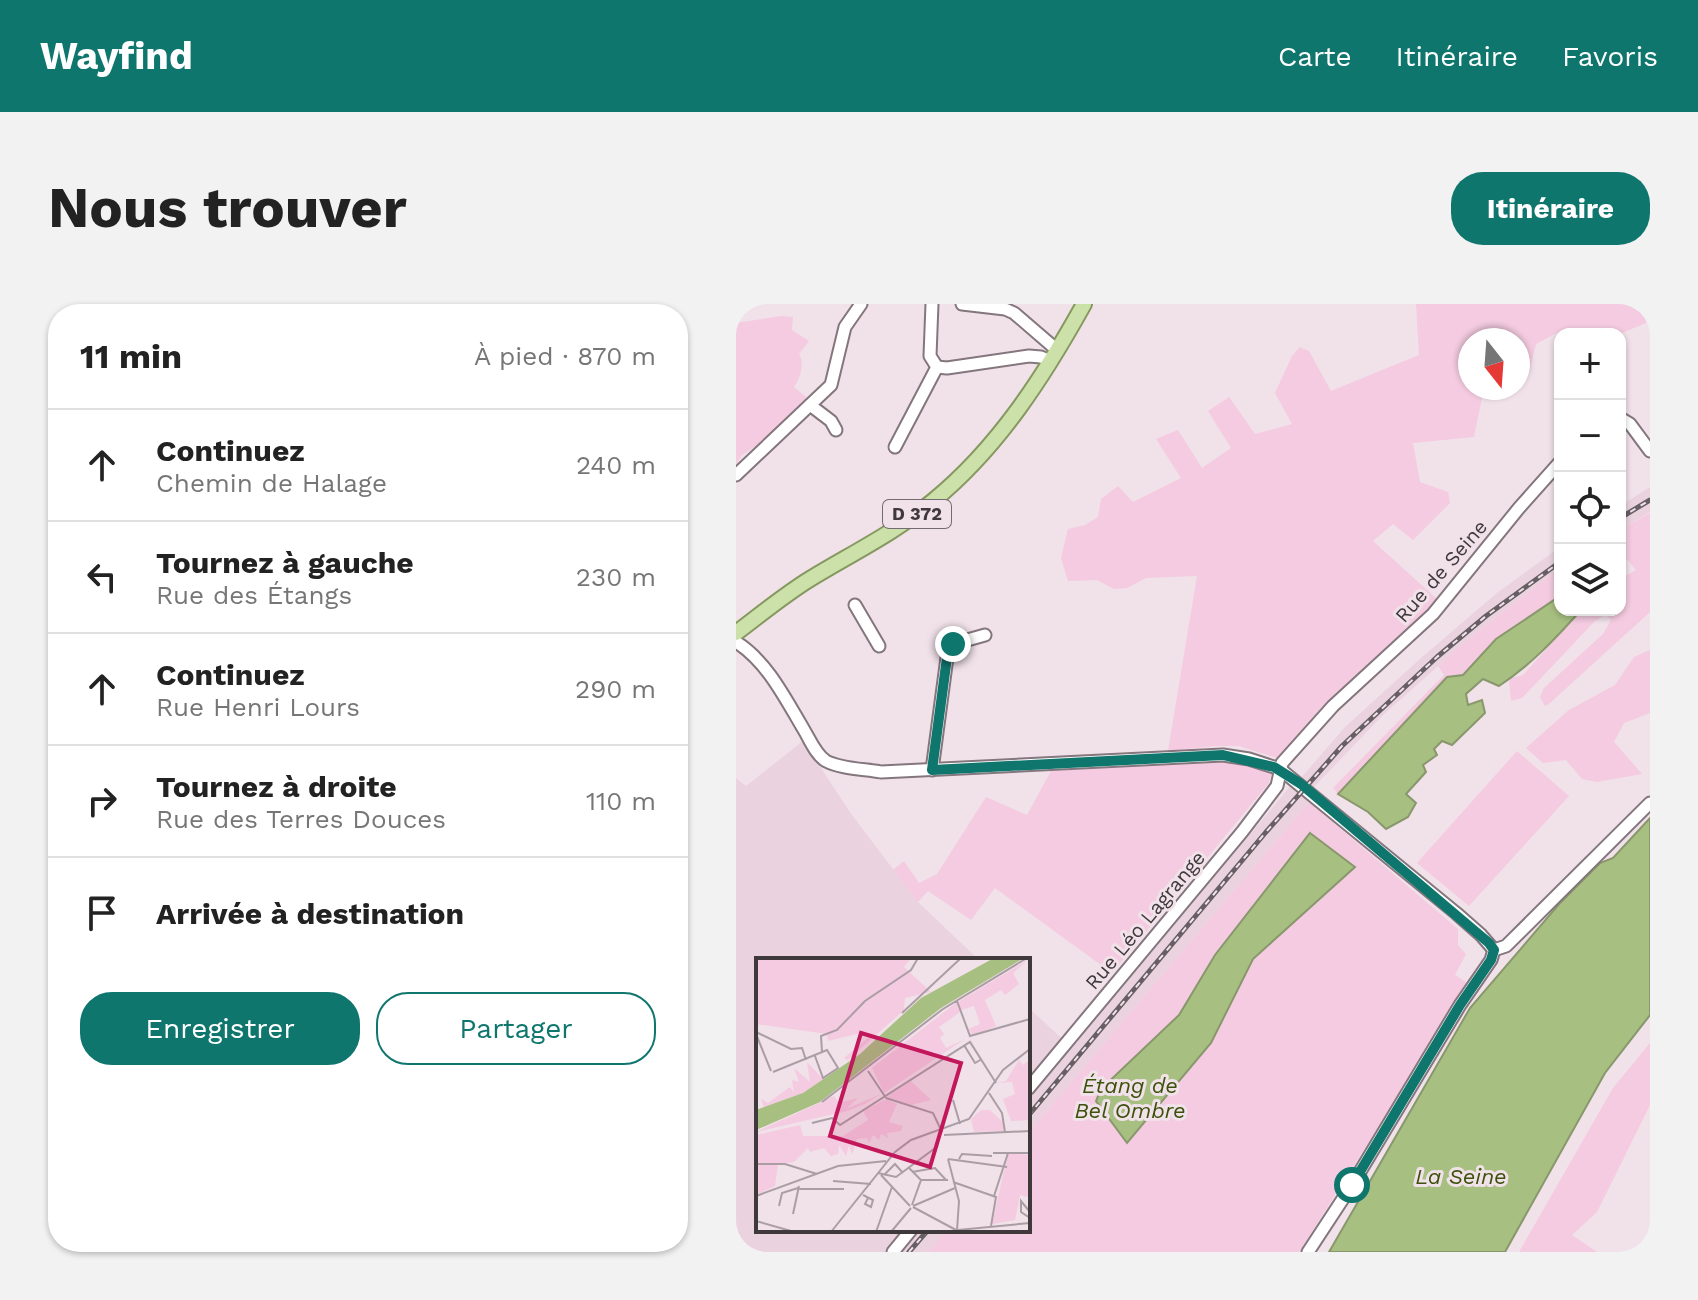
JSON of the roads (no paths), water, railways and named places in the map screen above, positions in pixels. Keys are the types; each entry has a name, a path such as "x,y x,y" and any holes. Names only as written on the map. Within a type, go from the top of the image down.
{"main road":[{"name":"D 372","path":"736,633 805,582 915,515 958,480 991,445 1053,356 1084,304"}],"street":[{"path":"736,475 831,385 845,327 861,304"},
{"path":"932,304 930,356 937,367"},
{"path":"962,304 1005,309 1014,313 1053,356"},
{"path":"937,367 1053,356"},
{"path":"895,447 937,367"},
{"path":"810,405 831,421 836,430"},
{"path":"1626,422 1650,451"},
{"name":"Rue de Seine","path":"1280,769 1333,706 1433,614 1554,469"},
{"path":"855,605 879,646"},
{"path":"932,770 948,650 953,644 985,635"},
{"path":"736,642 777,684 816,750 826,761 881,772 1223,755 1280,769 1481,935 1494,950"},
{"name":"Rue Léo Lagrange","path":"1030,1087 1242,832 1277,786 1280,769"},
{"path":"1494,950 1506,946 1650,803"},
{"path":"1308,1252 1491,960 1494,950"},
{"path":"893,1252 909,1232"}],"water":[{"path":"1554,600 1554,616 1575,616 1543,651 1511,678 1499,686 1483,679 1466,694 1468,705 1482,700 1485,713 1452,745 1442,741 1434,749 1437,755 1423,765 1426,772 1406,794 1416,803 1408,817 1386,829 1368,812 1338,794 1447,677 1463,675 1496,639"},
{"name":"La Seine","path":"1650,818 1650,1015 1605,1073 1505,1252 1329,1252 1470,1008 1560,903 1600,863 1613,858"},
{"name":"Étang de Bel Ombre","path":"1310,833 1355,867 1253,959 1211,1043 1127,1143 1096,1101 1101,1089 1179,1015 1215,955"}],"railway":[{"path":"1626,514 1650,500"},
{"path":"1030,1114 1342,746 1437,657 1486,616 1554,566"},
{"path":"909,1252 926,1232"}]}
